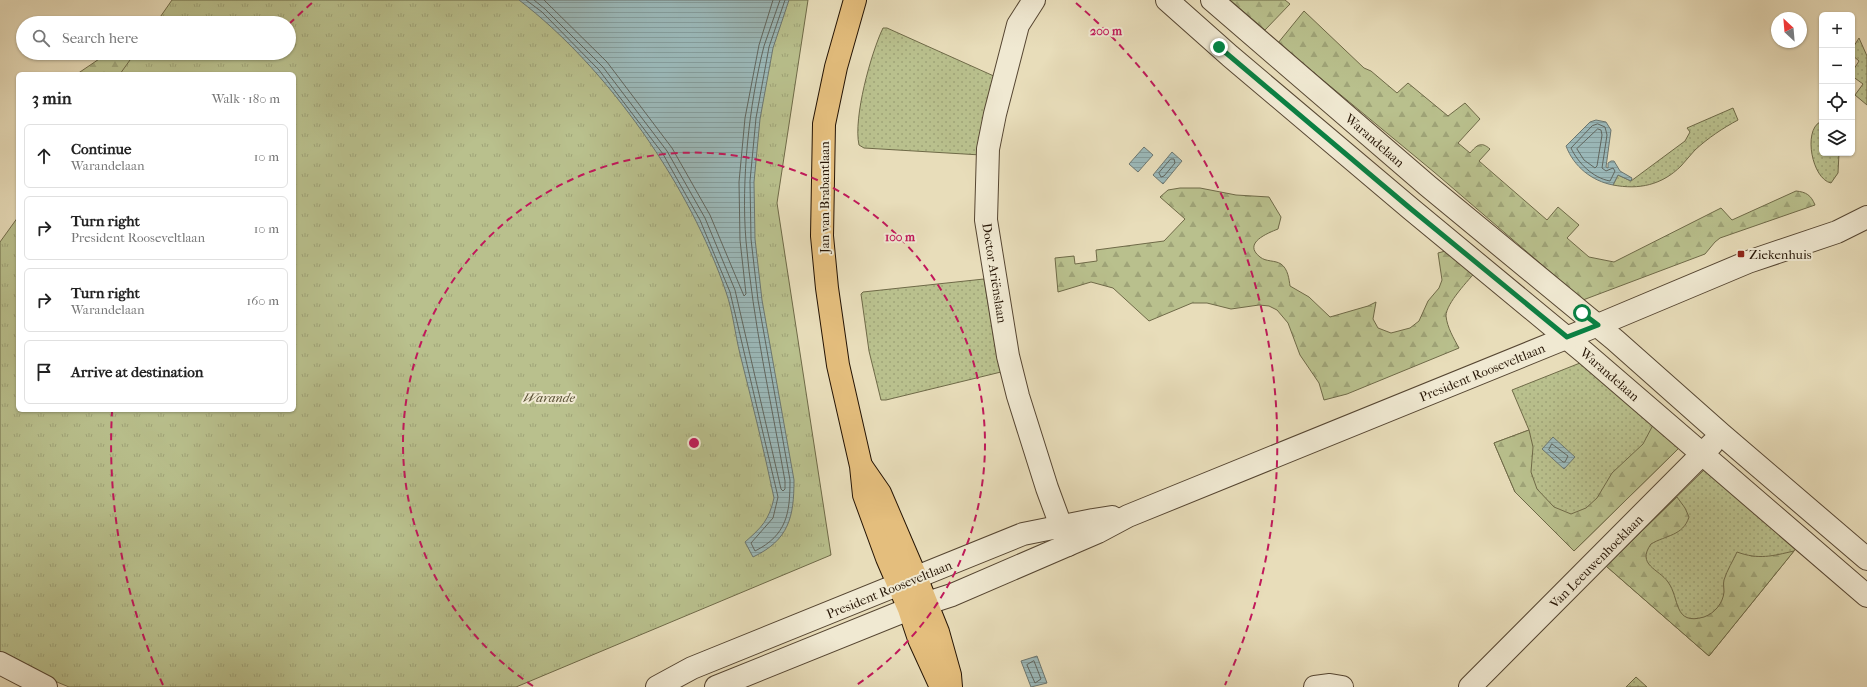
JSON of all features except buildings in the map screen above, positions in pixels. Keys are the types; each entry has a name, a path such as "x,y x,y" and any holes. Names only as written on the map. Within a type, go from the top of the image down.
{"main road":[{"name":"Jan van Brabantlaan","path":"855,0 836,67 824,124 822,236 827,288 838,365 861,466 864,495 918,606"},
{"path":"918,606 919,639 941,687"},
{"path":"918,606 943,649 950,675 951,687"}],"street":[{"name":"Doctor Ariënslaan","path":"1034,0 1018,25 995,114 988,149 986,220 1010,363 1018,396 1064,536"},
{"name":"Warandelaan","path":"1167,0 1230,56 1411,209 1567,337 1867,596"},
{"name":"Warandelaan","path":"1212,0 1428,186 1598,325 1721,434 1867,559"},
{"name":"President Rooseveltlaan","path":"657,687 694,678 907,581 1023,534 1064,536 1098,532 1128,516 1598,325 1748,262 1837,232 1867,217"},
{"name":"President Rooseveltlaan","path":"1837,232 1867,233"},
{"name":"Van Leeuwenhoeklaan","path":"1470,687 1703,454 1721,434"},
{"name":"President Rooseveltlaan","path":"716,687 918,606 952,595 1064,536"},
{"path":"0,663 46,687"},
{"path":"1315,687 1330,685 1342,687"}],"green space":[{"name":"Warande","path":"172,0 808,0 777,203 831,555 516,687 69,687 4,660 0,653 0,242 16,220 16,412 296,412 296,72 121,72 130,60 296,60 296,16 161,16"},
{"path":"1230,0 1285,0 1290,4 1265,30"},
{"path":"1304,11 1364,68 1371,71 1397,93 1408,83 1448,116 1465,103 1480,119 1458,143 1470,153 1479,145 1484,145 1490,149 1479,161 1547,220 1558,207 1579,225 1567,238 1589,257 1614,262 1721,208 1732,220 1796,191 1803,192 1808,195 1815,205 1720,238 1705,254 1583,300 1434,172 1278,43"},
{"path":"883,28 887,28 996,77 981,155 864,148 859,145 859,119 864,86 873,53"},
{"path":"1859,38 1867,56 1867,105 1855,95 1863,84 1855,78 1855,67 1859,61 1855,58 1855,44"},
{"path":"98,60 170,60 167,72 80,72"},
{"path":"1733,108 1738,120 1705,141 1681,166 1666,178 1658,182 1641,186 1632,187 1613,185 1618,175 1631,181 1685,141 1690,132 1687,128"},
{"path":"1819,123 1819,156 1839,156 1838,173 1831,183 1824,180 1819,173 1812,154 1812,135 1815,127"},
{"path":"1180,188 1200,188 1236,195 1269,197 1281,217 1278,229 1258,239 1254,247 1255,252 1262,259 1281,264 1287,271 1290,286 1309,297 1330,317 1368,306 1376,302 1373,319 1378,328 1391,333 1410,328 1419,321 1428,301 1439,288 1442,280 1438,253 1449,250 1477,270 1454,298 1447,311 1446,316 1448,324 1459,348 1347,394 1324,400 1319,383 1300,355 1288,323 1277,310 1269,306 1259,305 1231,309 1207,303 1192,303 1149,321 1113,288 1091,282 1058,292 1055,258 1074,256 1075,264 1097,261 1096,250 1164,241 1185,219 1160,197 1168,190"},
{"path":"984,279 1001,372 881,400 869,351 861,294 863,292"},
{"path":"1580,363 1679,448 1574,551 1515,492 1494,443 1529,430 1512,390"},
{"path":"1653,425 1679,448 1574,551 1515,492 1494,443 1529,430 1533,447 1531,472 1537,489 1554,507 1571,514 1586,508 1597,498 1612,473 1643,444"},
{"path":"1705,469 1798,546 1709,656 1606,566"},
{"path":"1677,497 1685,508 1689,517 1686,523 1678,532 1651,544 1647,551 1646,557 1650,566 1668,582 1672,588 1679,609 1687,618 1694,619 1704,617 1712,613 1718,607 1724,592 1725,576 1737,552 1759,557 1772,556 1794,551 1709,656 1606,566"},
{"path":"1636,677 1647,687 1626,687"}],"water":[{"path":"519,0 789,0 773,48 760,119 754,182 755,239 762,300 794,480 794,493 791,516 782,535 775,543 753,557 745,542 764,523 770,512 774,498 730,307 726,292 710,252 691,211 668,171 614,94 584,59 552,28"},
{"path":"1596,120 1606,122 1611,130 1606,167 1608,168 1608,163 1614,161 1620,171 1632,178 1631,181 1618,175 1613,185 1598,180 1579,167 1569,154 1566,146 1590,122"},
{"path":"1144,147 1153,155 1138,172 1129,164"},
{"path":"1172,152 1182,161 1163,184 1153,175"},
{"path":"1553,437 1575,457 1564,469 1542,449"},
{"path":"1037,656 1047,683 1031,687 1021,661"}],"place":[{"name":"Ziekenhuis","path":"1741,254"}],"route":[{"path":"1219,47 1411,209 1567,337 1598,325 1582,313"}]}
